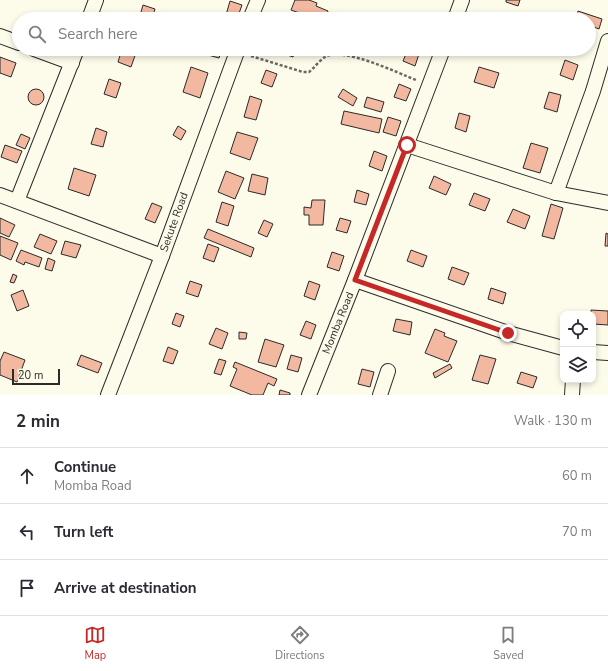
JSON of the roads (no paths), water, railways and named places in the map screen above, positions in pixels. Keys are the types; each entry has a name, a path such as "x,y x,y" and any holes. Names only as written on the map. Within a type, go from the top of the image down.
{"street":[{"path":"92,12 96,0"},
{"path":"253,12 258,0"},
{"path":"458,12 462,0"},
{"path":"0,36 12,40"},
{"path":"556,193 593,91 608,41"},
{"path":"53,56 72,63"},
{"path":"17,202 74,56"},
{"name":"Sekute Road","path":"108,395 162,256 236,56"},
{"name":"Momba Road","path":"309,395 355,280 440,56"},
{"path":"407,145 556,193 608,203"},
{"path":"0,195 162,256"},
{"path":"355,280 508,333 560,347"},
{"path":"596,352 608,353"},
{"path":"380,395 388,371"},
{"path":"572,395 574,383"}]}
